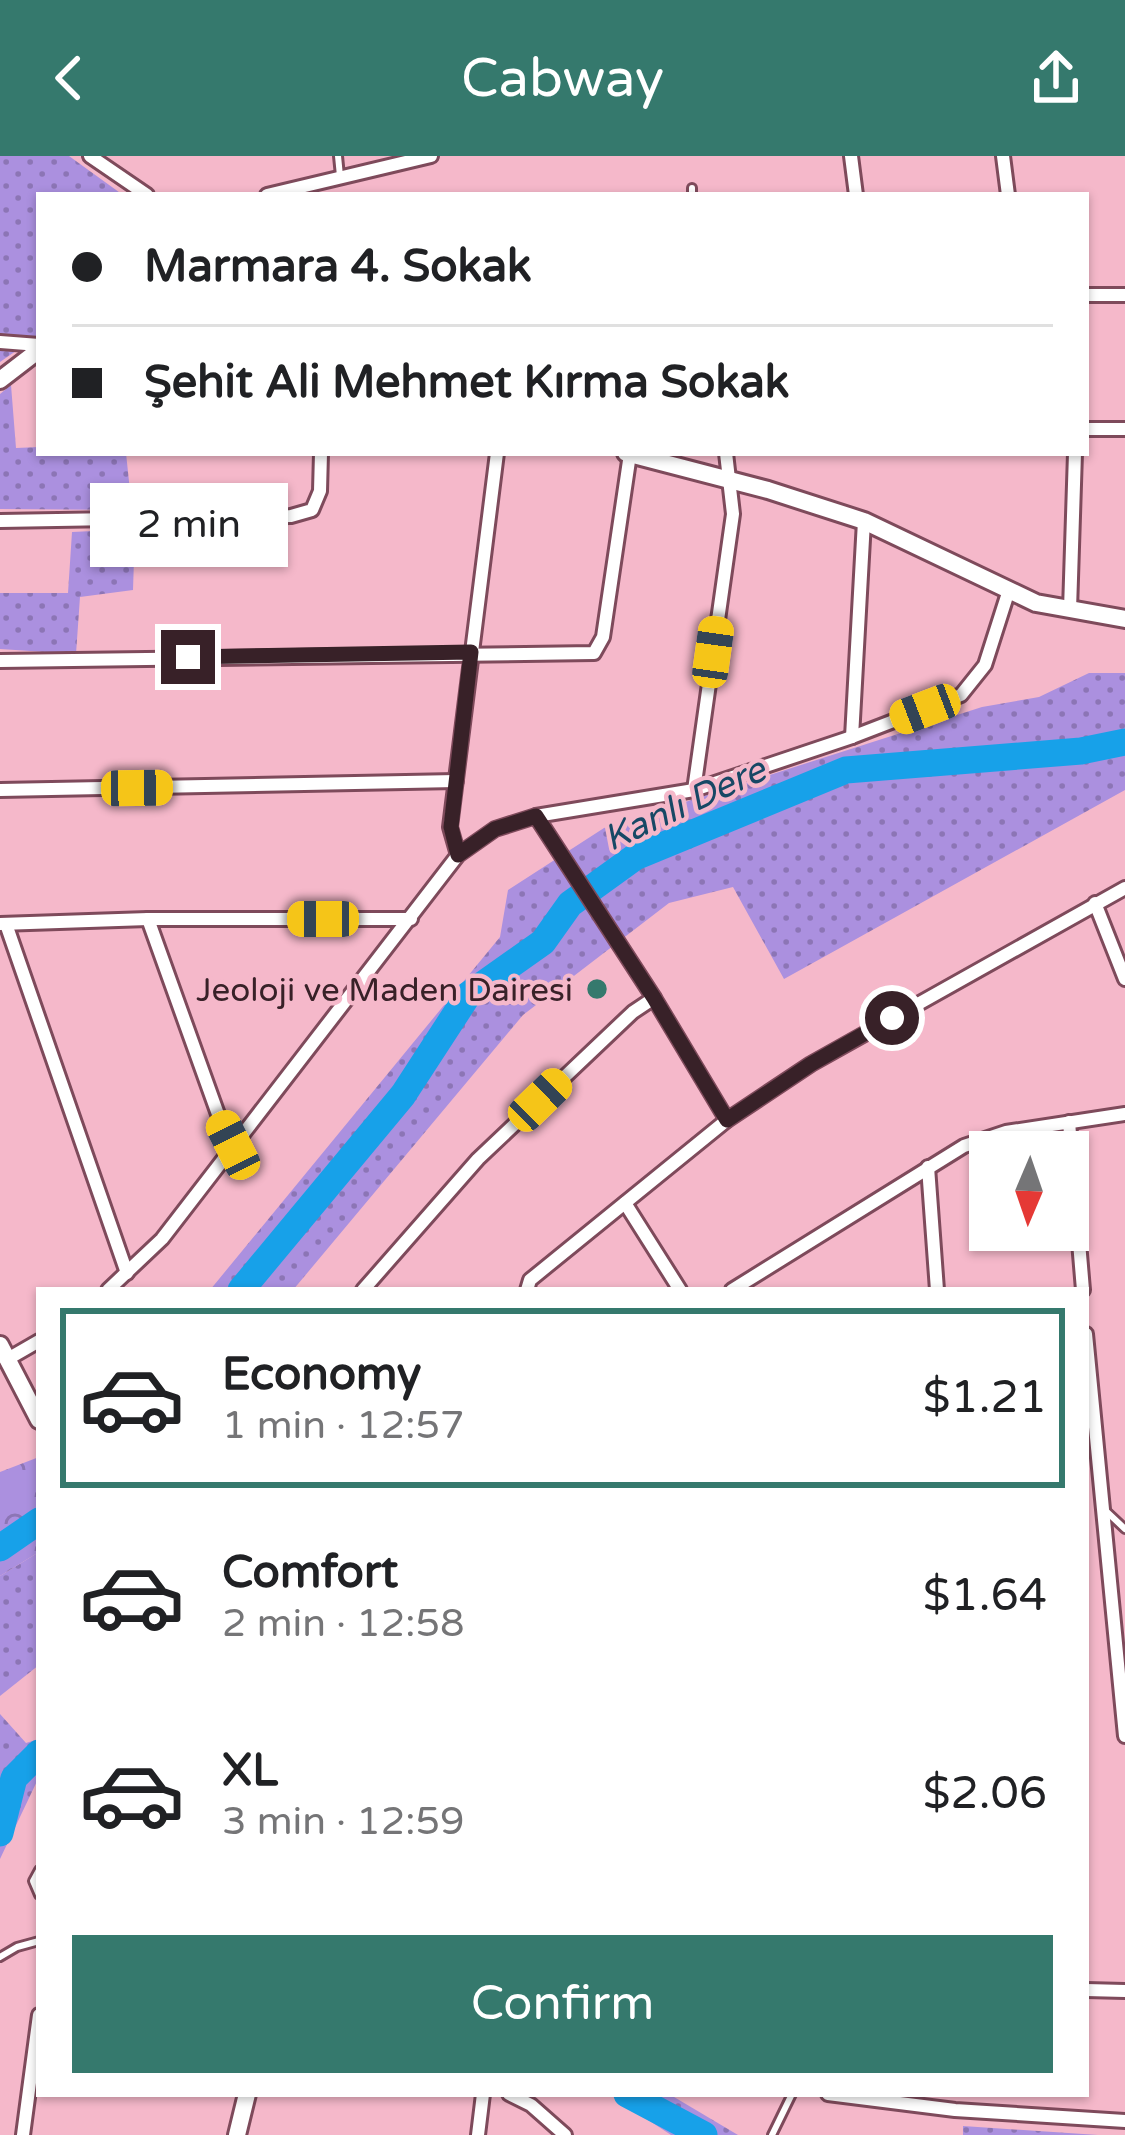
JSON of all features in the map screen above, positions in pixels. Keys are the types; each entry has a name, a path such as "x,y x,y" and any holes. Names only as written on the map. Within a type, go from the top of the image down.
{"street":[{"path":"90,156 143,192"},
{"path":"279,192 430,156"},
{"path":"851,156 856,192"},
{"path":"1003,156 1008,192"},
{"path":"1089,295 1125,295"},
{"path":"0,342 36,348"},
{"path":"0,380 36,350"},
{"path":"1089,429 1125,429"},
{"path":"0,521 291,516 312,510 320,491 321,456"},
{"path":"458,855 451,827 497,456"},
{"path":"0,661 594,653 603,637 628,456"},
{"path":"635,456 864,521 1008,593 1125,619"},
{"path":"694,790 733,514 727,456"},
{"path":"1070,610 1075,456"},
{"path":"852,737 864,521"},
{"path":"111,1287 162,1239 458,855 495,829 536,816 694,790 962,695 985,665 1008,593"},
{"path":"0,790 456,781"},
{"path":"536,816 727,1120"},
{"path":"528,1287 530,1280 727,1120 811,1064 1125,888"},
{"path":"1095,903 1125,979"},
{"path":"148,919 233,1145"},
{"path":"127,1273 3,924 411,920"},
{"path":"366,1287 478,1159 633,1012 654,998"},
{"path":"738,1287 964,1147 1006,1132 1125,1114"},
{"path":"1070,1121 1082,1287"},
{"path":"928,1167 937,1287"},
{"path":"625,1203 678,1287"},
{"path":"36,1343 3,1353 36,1413"},
{"path":"1089,1363 1120,1630 1125,1736"},
{"path":"1089,1990 1125,1991"},
{"path":"23,2135 36,2038"},
{"path":"237,2135 246,2097"},
{"path":"478,2135 483,2097"},
{"path":"515,2097 531,2105 562,2134"},
{"path":"868,2098 1125,2121"}],"lane":[{"path":"338,156 340,176"},
{"path":"1104,1509 1125,1529"},
{"path":"0,1957 36,1942"},
{"path":"772,2135 791,2097"}],"green space":[{"path":"0,156 69,156 119,192 36,192 36,337 0,362"},
{"path":"11,385 16,448 36,447 36,456 126,456 132,510 0,509 0,394"},
{"path":"135,529 133,590 80,597 76,654 0,649 0,593 68,593 72,532"},
{"path":"1089,673 1125,673 1125,790 784,979 733,887 669,903 523,1015 296,1287 212,1287 500,937 508,890 604,828 982,707 1039,697"},
{"path":"36,1458 36,1554 0,1576 0,1472"},
{"path":"36,1554 36,1667 0,1696 0,1576"},
{"path":"0,1714 26,1743 36,1740 36,1783 0,1859"},
{"path":"614,2097 674,2097 738,2135 671,2135"},
{"path":"963,2126 1098,2135 963,2135"}],"waterway":[{"name":"Kanlı Dere","path":"243,1287 403,1095 468,995 543,942 570,904 635,857 846,770 1081,751 1125,742"},
{"name":"Kanlı Dere","path":"0,1548 36,1523"},
{"path":"0,1833 14,1778 36,1756"},
{"path":"633,2097 704,2135"}],"place":[{"name":"Jeoloji ve Maden Dairesi","path":"597,989"}],"route":[{"path":"188,657 471,652 451,827 458,855 495,829 536,816 727,1120 892,1018"}]}
